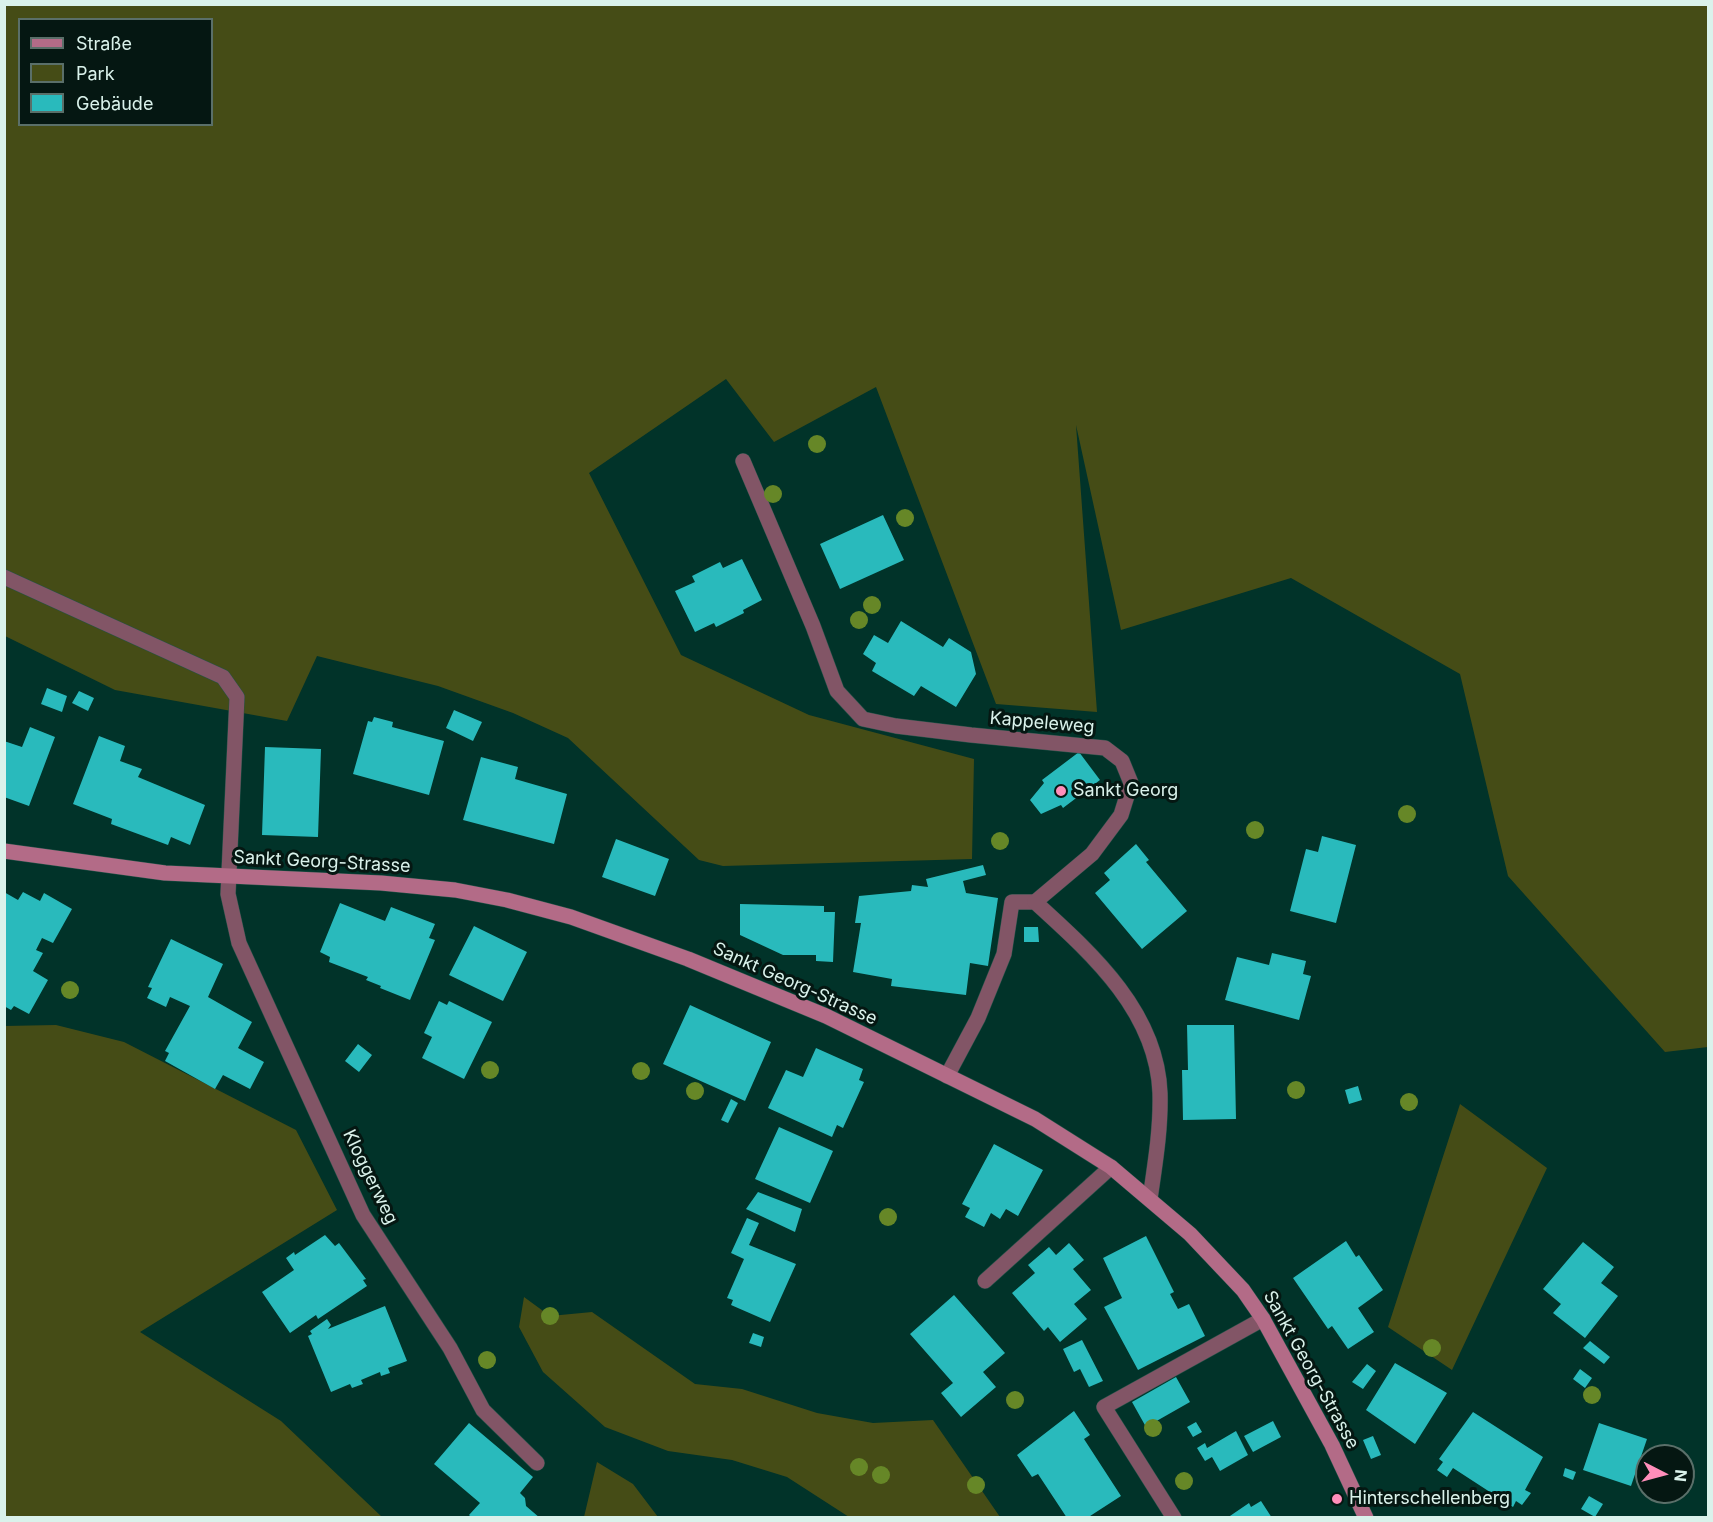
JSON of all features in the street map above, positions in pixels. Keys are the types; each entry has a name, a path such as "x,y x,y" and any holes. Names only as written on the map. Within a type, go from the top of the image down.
{"street":[{"name":"Kappeleweg","path":"743,461 813,626 837,691 863,718 896,726 1106,748 1122,760 1131,783 1121,814 1092,854 1035,902"},
{"name":"Kloggerweg","path":"4,577 223,677 237,697 228,894 239,943 363,1215 450,1348 483,1410 537,1463"},
{"name":"Sankt Georg-Strasse","path":"4,851 165,873 455,890 560,914 688,958 826,1016 1035,1119 1111,1167 1150,1199 1214,1258 1243,1290 1263,1319 1332,1445 1366,1518"},
{"path":"947,1076 978,1018 1004,954 1012,902 1035,902 1076,940 1125,993 1150,1042 1160,1091 1158,1145 1150,1199"},
{"path":"985,1281 1111,1167"},
{"path":"1174,1518 1104,1407 1263,1319"}],"green space":[{"path":"4,5 1708,5 1708,1047 1665,1052 1508,876 1460,674 1291,578 1121,630 1076,425 1097,712 996,704 876,387 774,442 726,379 589,473 681,655 809,715 974,759 972,859 723,866 699,860 568,738 513,713 438,686 317,656 287,721 115,690 5,636"},
{"path":"56,1025 124,1042 296,1130 337,1210 140,1332 281,1421 382,1517 5,1517 4,1026"},
{"path":"1460,1104 1547,1168 1452,1370 1388,1327"},
{"path":"524,1297 550,1316 592,1312 695,1384 742,1389 817,1413 873,1423 933,1420 1000,1517 849,1517 787,1477 732,1460 668,1451 605,1427 543,1372 519,1327"},
{"path":"597,1462 633,1484 658,1517 584,1517"}],"building":[{"path":"883,515 904,560 840,589 820,544"},
{"path":"742,559 762,600 743,610 744,613 716,627 714,623 695,632 675,591 695,582 692,576 720,562 723,568"},
{"path":"901,621 943,647 949,638 971,652 976,674 956,707 921,686 914,696 872,671 876,663 863,654 874,635 888,643"},
{"path":"47,688 67,696 62,712 41,704"},
{"path":"79,691 94,698 88,711 72,703"},
{"path":"454,710 482,722 473,741 446,728"},
{"path":"374,717 393,722 392,727 444,741 429,795 353,774 368,721 372,722"},
{"path":"30,727 55,737 29,806 4,797 4,741 22,747"},
{"path":"99,736 125,746 120,761 142,769 138,777 205,805 190,845 171,837 168,845 111,824 112,819 73,804"},
{"path":"265,747 321,749 318,837 262,835"},
{"name":"Sankt Georg","path":"1079,752 1100,780 1063,808 1061,805 1041,814 1030,800 1044,783 1042,780"},
{"path":"481,757 518,767 515,779 567,794 554,844 463,820"},
{"path":"1322,836 1356,845 1336,923 1290,911 1306,849 1318,852"},
{"path":"616,839 669,859 655,896 602,877"},
{"path":"1136,844 1149,860 1146,862 1187,911 1142,949 1095,893 1110,880 1104,873"},
{"path":"983,865 986,875 963,881 966,893 998,898 988,966 970,963 966,995 891,986 892,979 853,972 861,923 855,923 859,896 911,891 912,885 928,887 926,879"},
{"path":"4,892 18,900 23,892 40,901 44,893 72,909 53,943 42,938 36,950 43,953 33,971 48,980 29,1014 14,1006 11,1010 4,1006"},
{"path":"340,903 385,921 391,907 435,924 429,938 435,940 410,1000 380,988 381,986 366,980 368,977 329,962 330,957 320,952"},
{"path":"740,904 824,906 824,912 835,912 833,962 816,961 816,955 783,955 740,935"},
{"path":"474,926 527,952 503,1001 449,975"},
{"path":"1024,927 1038,927 1039,942 1024,942"},
{"path":"171,939 223,964 208,997 252,1022 238,1048 264,1062 250,1089 223,1075 215,1089 165,1061 169,1053 165,1051 190,1006 170,997 166,1007 147,998 152,988 148,987"},
{"path":"1272,953 1306,961 1303,974 1311,976 1299,1020 1225,1000 1237,957 1269,965"},
{"path":"439,1001 447,1005 449,1001 492,1022 464,1079 422,1058 432,1037 424,1033"},
{"path":"690,1005 771,1042 745,1101 663,1064"},
{"path":"1187,1025 1234,1025 1236,1119 1183,1120 1182,1070 1188,1070"},
{"path":"358,1044 372,1055 359,1072 345,1061"},
{"path":"816,1048 863,1069 859,1080 864,1082 843,1128 837,1125 832,1137 768,1108 786,1070 803,1077"},
{"path":"1358,1086 1362,1100 1349,1104 1345,1090"},
{"path":"731,1099 738,1103 728,1123 721,1120"},
{"path":"779,1127 833,1151 810,1203 755,1179"},
{"path":"994,1144 1043,1170 1018,1216 1006,1209 1000,1219 991,1213 984,1227 965,1217 970,1208 962,1204"},
{"path":"758,1192 802,1209 795,1232 746,1209"},
{"path":"747,1218 759,1223 749,1245 796,1264 770,1322 731,1305 733,1300 727,1298 744,1259 731,1253"},
{"path":"325,1235 335,1246 339,1243 366,1279 363,1280 367,1286 318,1319 316,1315 290,1333 262,1292 294,1270 286,1258 294,1252 295,1255"},
{"path":"1146,1236 1174,1292 1170,1294 1178,1309 1189,1304 1205,1336 1138,1370 1104,1307 1122,1298 1103,1258"},
{"path":"1346,1241 1356,1257 1359,1255 1383,1290 1358,1308 1374,1332 1348,1349 1332,1326 1328,1329 1293,1278"},
{"path":"1583,1242 1614,1267 1601,1283 1618,1296 1585,1338 1553,1313 1561,1304 1543,1289"},
{"path":"1069,1243 1084,1260 1073,1269 1091,1290 1074,1304 1087,1319 1060,1342 1048,1327 1044,1331 1012,1293 1035,1273 1028,1265 1049,1247 1056,1255"},
{"path":"954,1295 1005,1353 983,1372 996,1387 961,1417 941,1393 953,1383 910,1334"},
{"path":"385,1306 407,1361 388,1368 390,1373 381,1376 380,1372 361,1380 363,1384 352,1388 350,1384 331,1392 308,1336 312,1334 310,1331 327,1319 331,1325 328,1329"},
{"path":"753,1333 764,1337 761,1347 749,1343"},
{"path":"1082,1340 1103,1381 1089,1387 1080,1369 1074,1372 1063,1349"},
{"path":"1590,1341 1610,1357 1604,1364 1583,1348"},
{"path":"1395,1363 1447,1393 1415,1444 1366,1410"},
{"path":"1367,1364 1376,1371 1363,1389 1352,1382"},
{"path":"1580,1369 1592,1378 1585,1388 1573,1379"},
{"path":"1176,1377 1190,1402 1146,1427 1132,1402"},
{"path":"1074,1411 1090,1435 1084,1439 1121,1496 1087,1518 1067,1518 1038,1474 1032,1477 1017,1455"},
{"path":"1473,1412 1543,1457 1525,1490 1531,1493 1522,1505 1516,1501 1513,1507 1453,1468 1447,1477 1437,1470 1443,1462 1439,1459"},
{"path":"1273,1421 1281,1437 1253,1452 1244,1436"},
{"path":"1196,1422 1202,1432 1193,1437 1187,1427"},
{"path":"469,1423 533,1477 520,1493 525,1498 526,1506 540,1518 472,1518 469,1515 480,1503 434,1464"},
{"path":"1599,1423 1647,1439 1645,1444 1635,1444 1635,1474 1631,1486 1583,1470"},
{"path":"1236,1431 1248,1455 1220,1471 1212,1457 1205,1461 1197,1448 1205,1443 1207,1448"},
{"path":"1373,1436 1381,1455 1371,1459 1363,1440"},
{"path":"1565,1468 1576,1472 1573,1480 1563,1476"},
{"path":"1443,1492 1452,1498 1445,1507 1437,1502"},
{"path":"1589,1496 1603,1504 1595,1517 1581,1509"},
{"path":"1261,1501 1272,1518 1227,1518 1249,1503 1251,1507"}],"place":[{"name":"Sankt Georg","path":"1061,791"},
{"name":"Hinterschellenberg","path":"1337,1499"}]}
